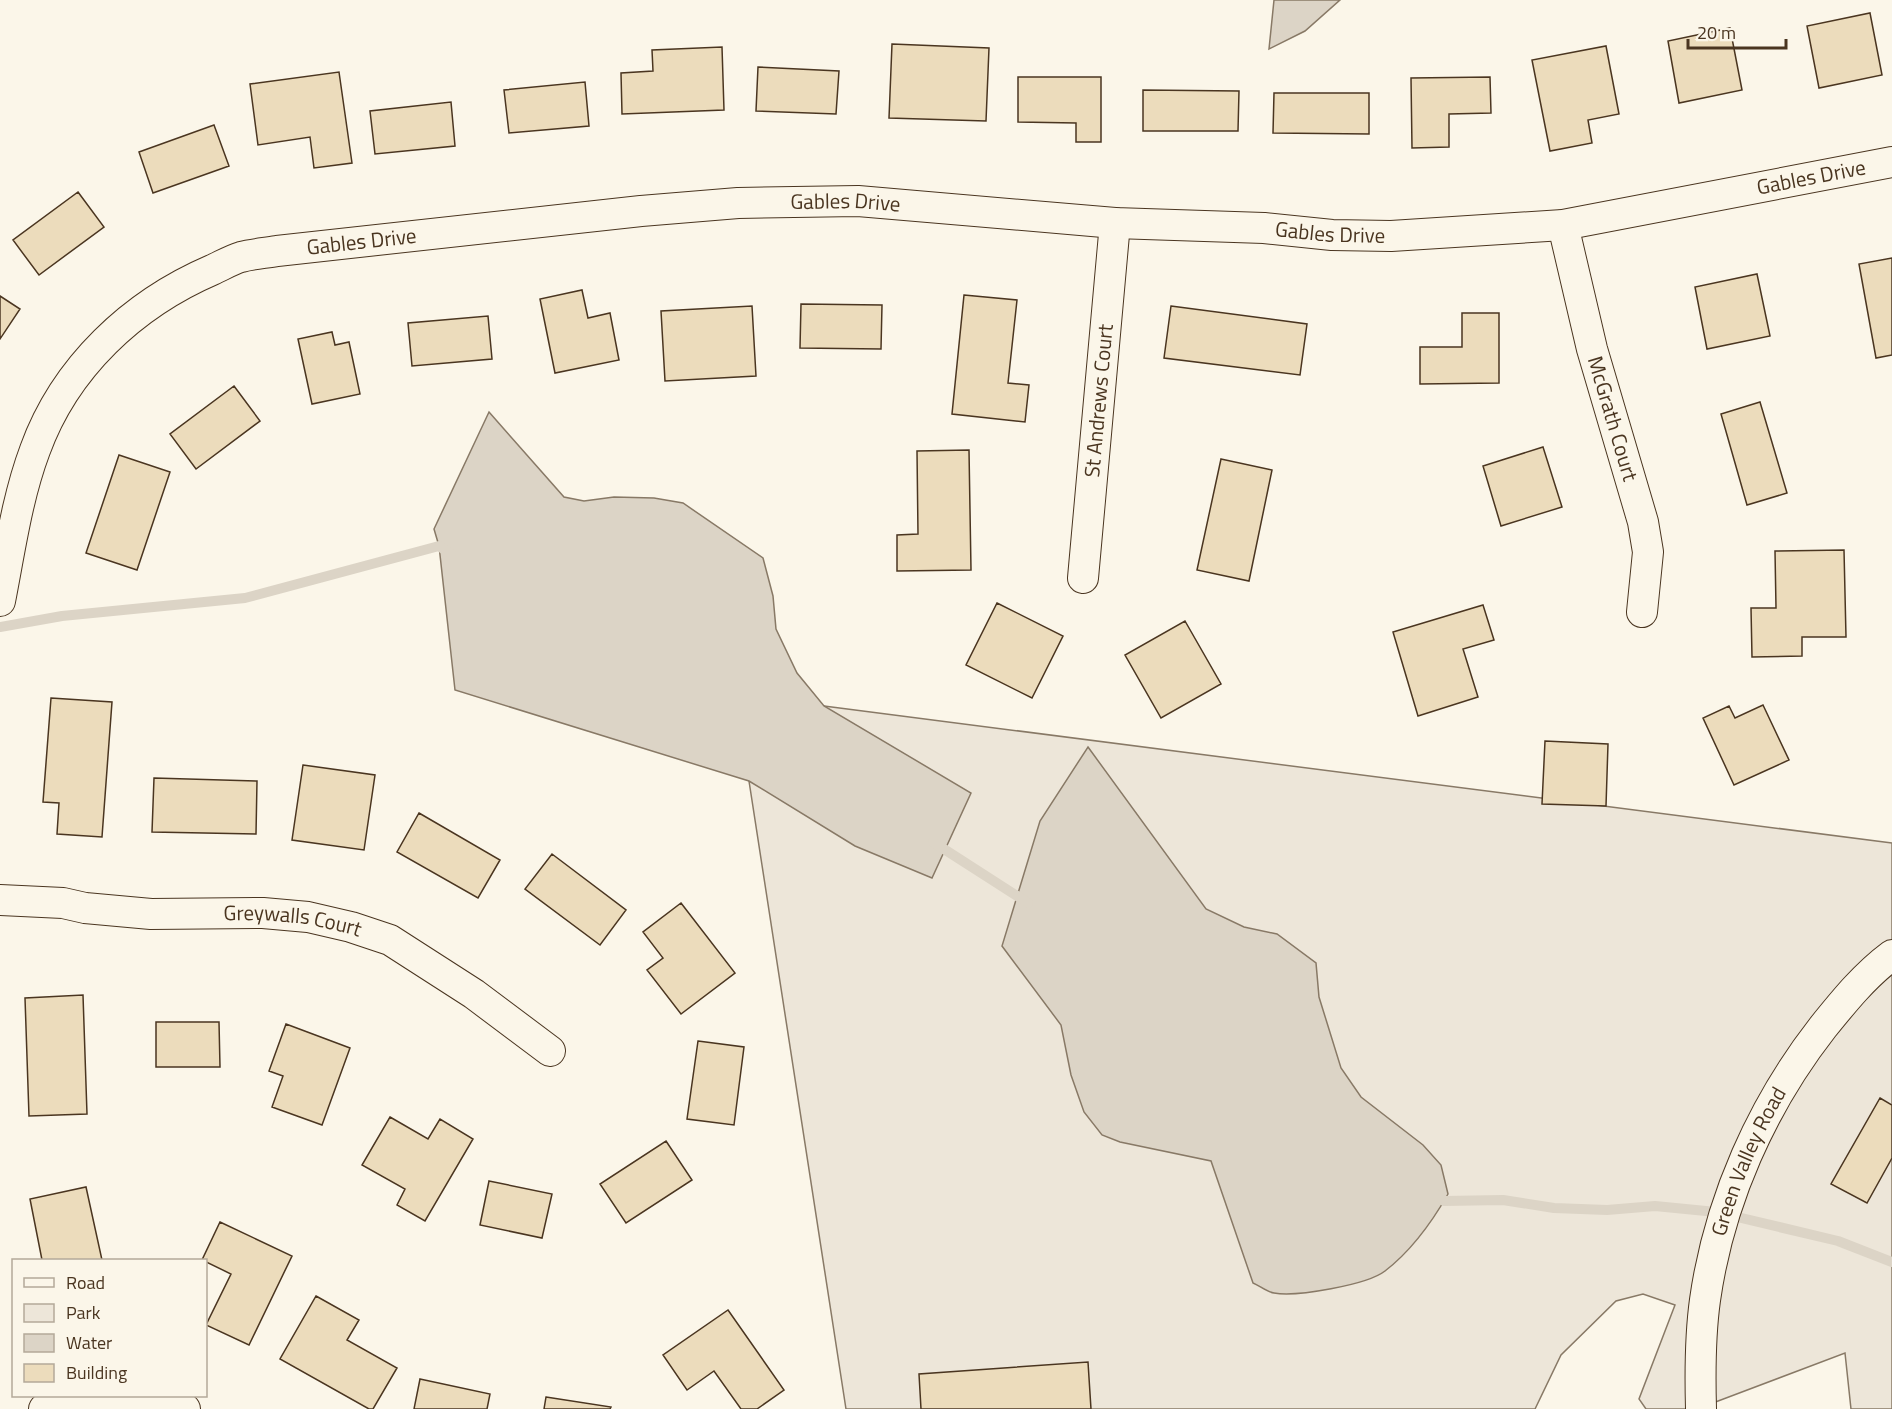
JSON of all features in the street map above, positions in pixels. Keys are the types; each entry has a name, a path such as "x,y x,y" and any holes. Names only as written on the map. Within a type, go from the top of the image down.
{"street":[{"name":"Gables Drive","path":"0,601 23,487 35,448 54,408 79,371 109,337 143,308 180,283 242,257 629,212 738,203 858,201 1115,223 1264,228 1332,235 1379,236 1563,225 1892,162"},
{"name":"St Andrews Court","path":"1083,578 1115,223"},
{"name":"McGrath Court","path":"1563,225 1592,349 1643,522 1648,552 1642,612"},
{"name":"Greywalls Court","path":"0,900 63,903 85,908 151,914 263,913 308,917 351,927 390,940 474,994 550,1051"},
{"name":"Green Valley Road","path":"1701,1409 1700,1366 1705,1300 1718,1234 1740,1170 1768,1108 1804,1051 1847,998 1892,954"},
{"path":"44,1409 86,1401 131,1400 185,1409"}],"green space":[{"path":"824,706 1892,843 1892,1409 1851,1409 1845,1353 1697,1409 1646,1409 1639,1399 1675,1305 1643,1294 1616,1301 1561,1355 1535,1409 846,1409 749,781"}],"water":[{"path":"1274,0 1340,0 1305,31 1269,49"},
{"path":"489,412 564,497 584,501 614,497 654,498 683,503 763,558 773,596 776,629 797,673 824,706 971,793 932,878 855,846 749,781 455,690 439,546 434,529"},
{"path":"1088,747 1206,909 1244,927 1277,934 1316,963 1319,997 1341,1068 1361,1097 1423,1145 1441,1165 1448,1194 1412,1245 1395,1263 1376,1276 1331,1289 1284,1294 1271,1292 1253,1283 1211,1161 1120,1142 1102,1135 1084,1112 1071,1075 1061,1025 1002,946 1040,821"}],"building":[{"path":"1870,13 1882,75 1819,88 1807,26"},
{"path":"1730,28 1742,90 1679,103 1668,41"},
{"path":"892,44 989,48 986,121 889,118"},
{"path":"1606,46 1619,114 1588,120 1592,143 1550,151 1532,60"},
{"path":"722,47 724,110 622,114 621,73 653,71 652,50"},
{"path":"758,67 839,71 836,114 756,111"},
{"path":"339,72 352,163 314,168 310,137 258,145 250,84"},
{"path":"1018,77 1101,77 1101,142 1076,142 1076,123 1018,122"},
{"path":"1490,77 1491,113 1449,114 1449,147 1412,148 1411,78"},
{"path":"585,82 589,126 509,133 504,90"},
{"path":"1143,90 1239,91 1238,131 1143,131"},
{"path":"1274,93 1369,93 1369,134 1273,133"},
{"path":"451,102 455,146 375,154 370,111"},
{"path":"214,125 229,166 153,193 139,152"},
{"path":"78,192 104,227 39,275 13,240"},
{"path":"1892,258 1892,355 1876,358 1859,264"},
{"path":"1757,274 1770,336 1707,349 1695,287"},
{"path":"582,290 588,318 610,313 619,360 555,373 540,299"},
{"path":"964,295 1017,300 1008,383 1029,385 1025,422 952,414"},
{"path":"0,296 20,309 0,339"},
{"path":"801,304 882,305 881,349 800,348"},
{"path":"752,306 756,376 665,381 661,311"},
{"path":"1171,306 1307,324 1300,375 1164,358"},
{"path":"1462,313 1499,313 1499,383 1420,384 1420,347 1462,347"},
{"path":"488,316 492,359 412,366 408,323"},
{"path":"332,332 335,345 349,342 360,394 312,404 298,339"},
{"path":"234,386 260,421 196,469 170,434"},
{"path":"1760,402 1787,493 1747,505 1721,414"},
{"path":"1543,447 1562,507 1501,526 1483,466"},
{"path":"969,450 971,570 897,571 897,535 918,534 917,451"},
{"path":"119,455 170,472 137,570 86,553"},
{"path":"1221,459 1272,470 1249,581 1197,570"},
{"path":"1844,550 1846,637 1802,637 1802,656 1752,657 1751,608 1776,608 1775,551"},
{"path":"997,603 1063,636 1032,698 966,665"},
{"path":"1483,605 1494,640 1463,649 1478,697 1418,716 1393,632"},
{"path":"1185,621 1221,684 1161,718 1125,655"},
{"path":"51,698 112,702 102,837 57,834 59,803 43,802"},
{"path":"1763,705 1789,760 1734,785 1703,718 1729,706 1735,718"},
{"path":"1545,741 1608,744 1606,806 1542,804"},
{"path":"303,765 375,775 364,850 292,840"},
{"path":"154,778 257,781 256,834 152,832"},
{"path":"419,813 500,860 478,898 397,852"},
{"path":"552,854 626,910 600,945 525,889"},
{"path":"681,903 735,973 681,1014 647,970 663,958 643,932"},
{"path":"83,995 87,1114 29,1116 25,998"},
{"path":"156,1022 219,1022 220,1067 156,1067"},
{"path":"286,1024 350,1048 322,1125 272,1107 283,1076 269,1071"},
{"path":"698,1041 744,1047 734,1125 687,1119"},
{"path":"1880,1098 1892,1105 1892,1158 1867,1203 1831,1184"},
{"path":"390,1117 428,1139 440,1119 473,1139 425,1221 397,1205 405,1189 362,1165"},
{"path":"666,1141 692,1180 626,1223 600,1184"},
{"path":"489,1181 552,1194 542,1238 480,1225"},
{"path":"86,1187 102,1259 42,1259 30,1199"},
{"path":"220,1222 292,1256 249,1345 207,1325 231,1274 207,1262 207,1259 202,1259"},
{"path":"316,1296 359,1320 347,1340 397,1368 373,1409 369,1409 280,1359"},
{"path":"728,1310 784,1390 757,1409 741,1409 714,1371 687,1390 663,1355"},
{"path":"1088,1362 1091,1409 921,1409 919,1374"},
{"path":"420,1379 490,1394 487,1409 414,1409"},
{"path":"546,1397 611,1407 610,1409 544,1409"}],"waterway":[{"path":"0,627 62,616 245,598 439,546 451,554"},
{"path":"933,842 1028,903"},
{"path":"1434,1193 1444,1201 1503,1200 1554,1208 1607,1210 1655,1206 1716,1212 1838,1241 1892,1262"}]}
